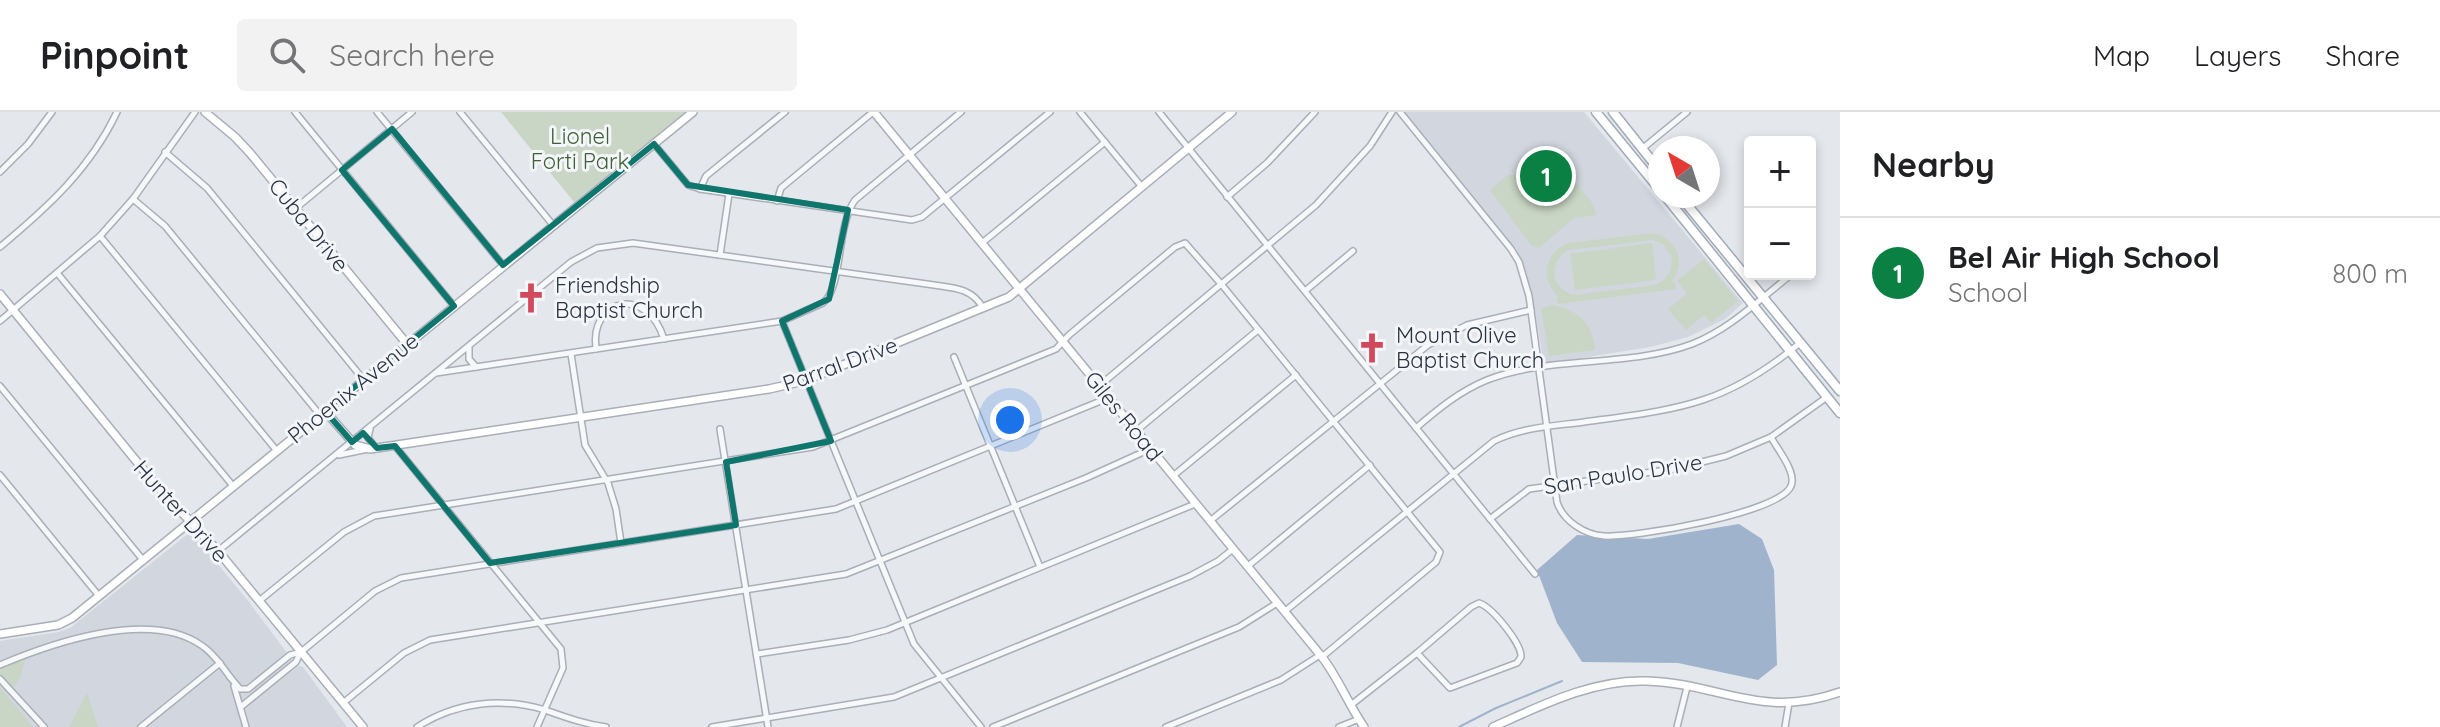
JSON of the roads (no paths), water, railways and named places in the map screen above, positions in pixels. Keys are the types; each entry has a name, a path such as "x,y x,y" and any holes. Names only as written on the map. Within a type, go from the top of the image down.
{"main road":[{"path":"1596,112 1648,175"},
{"path":"1613,112 1648,156"},
{"path":"1675,208 1840,413"},
{"path":"1690,208 1839,388"}],"street":[{"path":"0,172 28,144 52,112"},
{"path":"0,247 48,207 75,179 101,143 117,112"},
{"path":"0,321 100,236 133,199 195,112"},
{"name":"Cuba Drive","path":"205,112 235,137 407,344"},
{"path":"295,112 454,306"},
{"path":"377,112 503,265"},
{"path":"296,208 412,112"},
{"path":"460,112 553,225"},
{"name":"Phoenix Avenue","path":"0,634 58,625 72,618 693,112"},
{"path":"700,189 706,176 785,112"},
{"path":"777,201 781,188 873,112"},
{"name":"Giles Road","path":"873,112 1321,656 1339,681 1364,727"},
{"path":"435,373 782,321 827,300 848,210 855,200 961,112"},
{"path":"654,144 688,185 700,189 912,220 922,217 1050,112"},
{"path":"1080,112 1142,188"},
{"path":"1159,112 1535,574"},
{"name":"Parral Drive","path":"334,456 804,381 1009,297 1232,112"},
{"path":"1227,197 1278,153 1315,112"},
{"path":"1099,386 1333,189 1370,146 1392,112"},
{"path":"1400,112 1511,249 1525,280 1554,485 1562,512 1573,524 1605,536 1635,533 1716,520 1762,505 1789,490 1792,481 1791,473 1771,437"},
{"path":"1642,149 1687,112"},
{"path":"982,243 1105,142"},
{"path":"165,152 207,188 363,379"},
{"path":"720,255 729,194"},
{"path":"133,199 165,226 323,413 352,442"},
{"path":"100,236 277,451"},
{"path":"218,551 571,262 597,248 633,243 966,290 983,308"},
{"path":"259,601 344,532 362,521 393,512 727,462 831,441 1056,349 1181,244 1190,247 1222,285 1437,546 1440,555 1321,656 1281,680 1166,727"},
{"path":"1305,291 1353,251"},
{"path":"58,274 233,486"},
{"path":"1416,428 1449,401 1479,384 1507,374 1675,349 1719,331 1784,280"},
{"name":"Hunter Drive","path":"0,294 155,484 218,551 363,727"},
{"path":"596,349 598,323 608,311 621,305 648,310 656,319 664,339"},
{"path":"1210,521 1411,356 1449,333 1486,319 1531,310"},
{"path":"782,321 916,649 981,727"},
{"path":"1135,431 1259,330"},
{"path":"1284,612 1453,473 1486,447 1506,436 1547,427 1667,411 1707,401 1742,385 1800,343"},
{"path":"471,344 469,359 477,367"},
{"path":"571,354 585,445 606,479 616,509 621,543"},
{"path":"954,357 1040,567"},
{"path":"451,361 467,369"},
{"path":"1173,476 1296,375"},
{"path":"0,386 143,560"},
{"name":"San Paulo Drive","path":"1490,519 1524,492 1697,465 1726,456 1771,437 1839,388"},
{"path":"241,703 296,662 301,652 375,591 392,581 828,511 1108,398"},
{"path":"372,425 368,438 373,449"},
{"path":"720,429 768,727"},
{"name":"Parral Drive","path":"352,442 361,448 373,449"},
{"path":"395,446 559,647 563,668 537,727"},
{"path":"343,703 404,653 421,643 527,623 540,624 837,576 881,562 1150,449"},
{"path":"1247,567 1370,465"},
{"path":"0,475 99,597"},
{"path":"757,654 859,638 1195,504"},
{"path":"712,727 875,702 1190,576 1233,549"},
{"path":"993,727 1239,627 1277,603"},
{"path":"1350,705 1471,607 1482,603 1511,635 1522,654 1517,663 1450,688 1417,653"},
{"path":"0,665 74,639 141,631 181,635 202,645 240,689 254,686"},
{"path":"241,703 254,686 290,655 301,652"},
{"path":"141,727 220,663"},
{"path":"230,677 241,703 246,727"},
{"path":"0,679 44,727"},
{"path":"1493,727 1600,685 1646,681 1749,701 1789,703 1840,692"},
{"path":"1677,727 1687,687"},
{"path":"417,727 444,713 473,705 510,703 606,727"},
{"path":"1785,727 1789,703"},
{"path":"1339,727 1359,719"}],"water":[{"path":"1739,524 1762,539 1774,570 1777,665 1758,680 1678,663 1582,662 1557,623 1537,570 1577,535 1648,539"}],"waterway":[{"path":"1459,727 1562,681"}],"place":[{"name":"Bel Air High School","path":"1546,176"},
{"name":"Friendship Baptist Church","path":"531,298"},
{"name":"Mount Olive Baptist Church","path":"1372,348"}],"park label":[{"name":"Lionel Forti Park","path":"580,148"}]}
